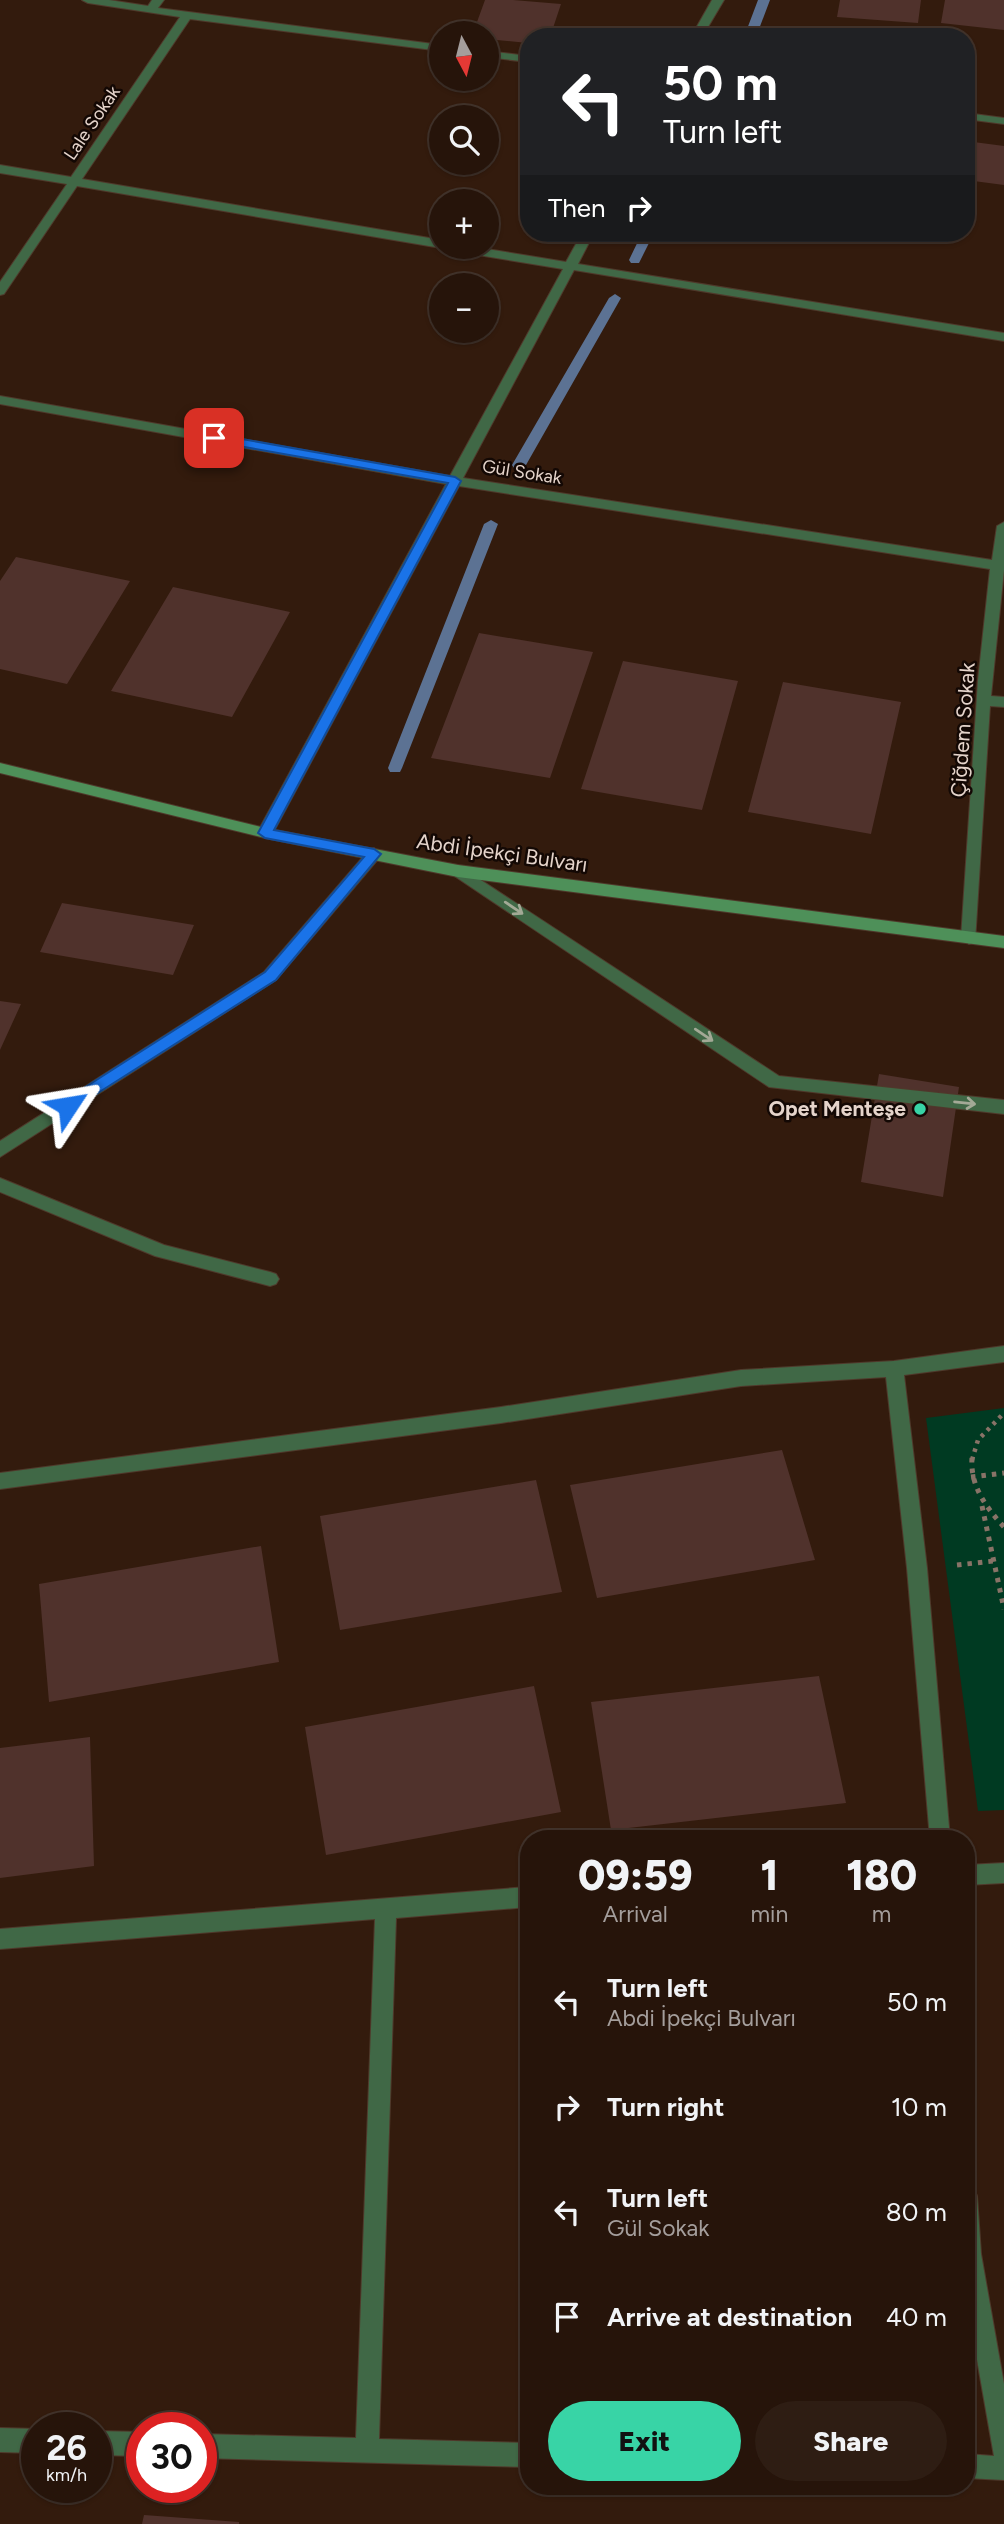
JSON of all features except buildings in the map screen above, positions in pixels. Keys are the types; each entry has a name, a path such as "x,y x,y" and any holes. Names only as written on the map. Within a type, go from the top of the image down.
{"main road":[{"name":"Abdi İpekçi Bulvarı","path":"0,768 265,833 458,871 1004,942"}],"street":[{"path":"88,0 155,5 187,15 429,46"},
{"path":"701,28 718,0"},
{"name":"Lale Sokak","path":"0,291 187,15"},
{"path":"499,56 520,58"},
{"path":"975,117 1004,121"},
{"path":"0,169 429,242"},
{"path":"265,833 583,242"},
{"path":"499,255 1004,337"},
{"name":"Gül Sokak","path":"0,400 455,481 997,565"},
{"name":"Çiğdem Sokak","path":"970,938 997,565 1004,526"},
{"path":"986,700 1004,702"},
{"path":"0,1150 270,976 374,854"},
{"path":"458,871 775,1082 1004,1107"},
{"path":"0,1185 162,1251 270,1279"},
{"path":"0,1480 501,1415 741,1378 894,1369 1004,1354"},
{"path":"894,1369 917,1568 939,1830"},
{"path":"975,1874 1004,1872"},
{"path":"0,1939 520,1898"},
{"path":"367,2452 386,1908"},
{"path":"975,2283 1004,2452"},
{"path":"0,2440 21,2441"},
{"path":"217,2447 520,2455"},
{"path":"975,2466 1004,2468"}],"path":[{"path":"1004,1413 987,1425 972,1449 971,1477 982,1505 1004,1608"},
{"path":"971,1477 1004,1473"},
{"path":"982,1505 1004,1527"}],"green space":[{"path":"1004,1408 1004,1810 978,1811 926,1418"}],"waterway":[{"path":"753,28 764,0"},
{"path":"635,260 644,242"},
{"path":"519,465 615,298"},
{"path":"395,768 491,524"}],"place":[{"name":"Opet Menteşe","path":"920,1109"}],"route":[{"path":"68,1106 270,976 374,854 265,833 455,481 214,438"}]}
